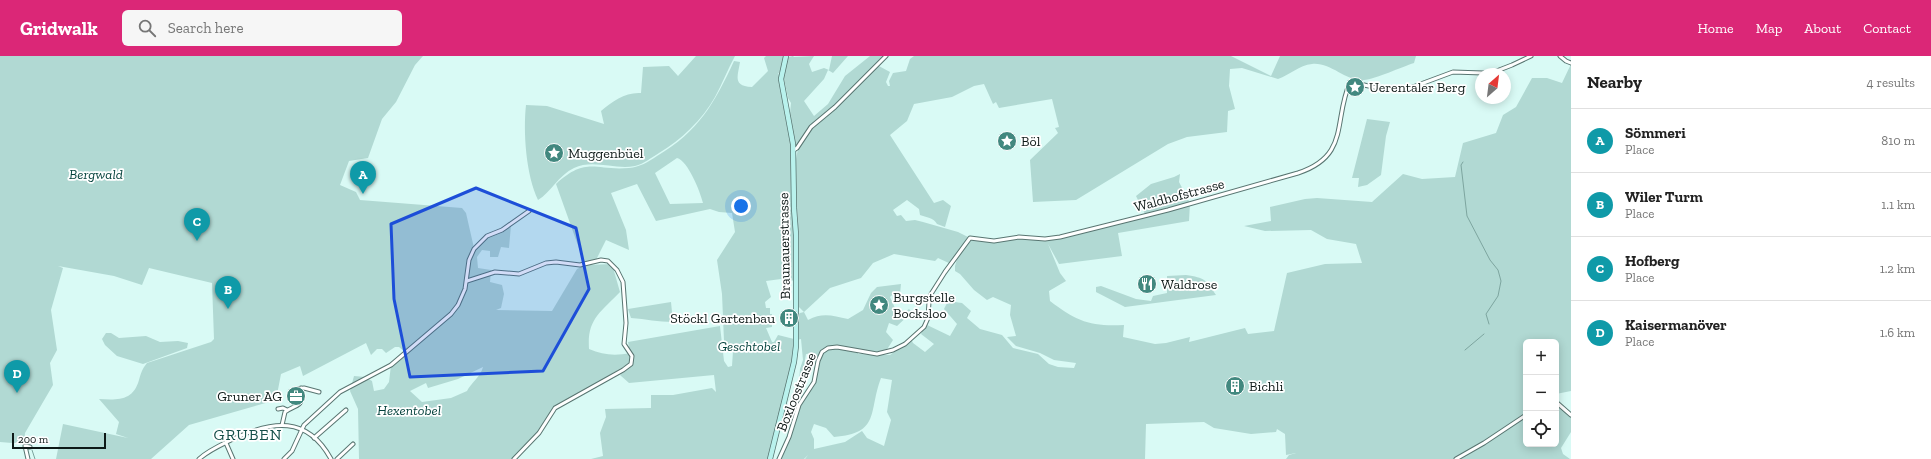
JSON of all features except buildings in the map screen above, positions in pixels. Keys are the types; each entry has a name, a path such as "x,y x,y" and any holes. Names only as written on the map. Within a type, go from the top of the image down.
{"street":[{"name":"Braunauerstrasse","path":"770,459 796,346 794,150 782,82 782,69 786,56"},
{"path":"794,150 814,124 834,107 886,56"},
{"name":"Waldhofstrasse","path":"970,238 994,241 1019,237 1045,239 1060,237 1168,210 1306,171 1322,161 1333,148 1345,96 1350,82 1378,88 1410,88 1453,72 1494,72 1531,56"},
{"path":"1560,56 1571,63"},
{"path":"284,459 292,451 301,429 345,389 391,365 455,310 462,298 467,280 469,260 474,249 480,241 487,236 507,227 529,211"},
{"name":"Boxloostrasse","path":"779,459 789,437 799,405 814,380 818,361 822,352 828,348 837,347 877,354 893,350 905,344 924,327 927,320 931,294 970,238"},
{"path":"467,280 495,272 518,274 546,263 560,262 582,265 603,260 610,262 615,266 623,282 626,324 624,344 632,356 631,364 555,408 535,437 514,459"},
{"path":"282,425 284,414 287,410 300,404 299,388 319,392"},
{"path":"1559,405 1571,415"},
{"path":"278,409 283,408 287,410"},
{"path":"314,438 346,410"},
{"path":"1456,459 1484,444 1523,417"},
{"path":"198,459 257,428 282,425 301,429 314,438 325,449 331,459"},
{"path":"226,443 233,459"},
{"path":"337,459 353,444"},
{"path":"28,459 25,446 30,447"}],"highlighted area":[{"path":"476,188 576,228 589,289 543,371 410,377 394,299 391,224"}],"green space":[{"path":"0,56 423,56 415,65 396,102 382,119 368,158 349,161 340,185 356,192 360,200 462,208 466,213 474,248 480,241 511,225 509,248 501,247 498,257 490,257 490,251 482,250 477,257 478,268 491,270 490,282 502,285 504,294 501,308 496,310 552,311 577,269 585,265 556,184 567,175 583,167 629,168 637,167 647,162 672,147 695,126 712,103 734,61 740,62 738,79 741,85 752,87 768,71 764,58 766,56 784,56 778,74 780,75 791,138 796,281 781,279 766,281 771,297 765,302 766,308 770,308 770,314 772,314 772,327 766,328 772,342 774,342 778,335 794,339 792,362 769,459 591,459 603,456 600,433 606,417 605,409 651,408 651,395 673,395 712,388 716,392 714,375 629,383 620,375 631,362 557,407 540,430 514,459 359,459 358,409 350,391 354,376 365,377 372,381 374,391 384,389 389,382 391,365 406,353 399,347 395,347 386,353 382,349 377,349 371,355 366,343 303,376 300,366 281,374 276,400 189,425 151,459 56,459 63,424 128,438 116,434 119,422 99,399 118,399 129,396 136,387 142,371 147,363 211,342 214,339 212,283 149,268 142,285 114,276 58,266 63,268 51,310 57,350 50,363 53,385 25,433 24,444 0,442","holes":["677,158 681,160 689,170 703,203 670,204 655,173","637,184 656,221 710,209 719,212 732,213 735,232 717,260 722,294 724,341 733,351 732,366 728,367 724,361 720,326 628,342 630,353 609,354 599,353 589,349 590,330 596,317 620,292 612,264 587,265 595,262 606,240 629,250 626,230 611,193","483,367 467,391 451,398 422,402 410,391 426,383 428,388 458,379"]},
{"path":"696,56 735,56 718,92 710,105 704,114 683,136 648,160 635,166 620,167 589,164 574,168 564,175 538,200 534,190 526,153 526,105 547,106 604,124 601,111 624,96 641,93 643,67 669,66 678,76"},
{"path":"793,56 814,56 809,64 812,72 824,68 829,70 832,56 848,56 833,73 828,70 824,79 804,101 814,116 828,104 845,76 870,56 885,56 814,122 807,132 877,65 890,72 886,82 888,86 890,86 889,81 893,73 906,71 910,59 914,56 1231,56 1271,76 1280,56 1416,56 1414,63 1364,80 1351,78 1319,64 1303,66 1278,79 1242,68 1230,69 1229,86 1235,109 1228,111 1227,132 1187,137 1168,144 1076,200 1033,202 1030,160 1058,133 1055,128 1059,127 1052,99 999,108 996,102 993,104 984,84 974,86 952,97 914,104 907,121 890,135 934,203 943,200 951,206 945,227 937,224 932,219 920,215 919,209 907,200 893,210 897,216 901,215 906,221 915,220 923,222 958,232 970,238 994,241 1019,237 1045,239 1162,210 1145,214 1136,196 1151,184 1180,174 1179,182 1190,203 1189,221 1118,233 1122,256 1059,264 1048,244 1060,273 1066,281 1049,291 1050,301 1076,318 1093,324 1124,325 1123,337 1155,344 1190,337 1189,342 1245,328 1248,334 1274,331 1287,273 1325,264 1362,263 1356,244 1327,239 1311,230 1265,231 1244,226 1271,221 1270,207 1305,199 1317,198 1372,202 1403,174 1422,179 1455,177 1463,143 1496,133 1503,115 1516,107 1532,78 1547,78 1562,83 1571,64 1571,391 1559,393 1559,339 1523,339 1523,415 1510,424 1523,416 1523,447 1559,447 1559,405 1571,415 1571,432 1561,448 1563,454 1570,459 1457,459 1471,449 1454,459 1286,459 1289,455 1296,453 1286,455 1285,434 1277,429 1276,432 1251,434 1214,428 1204,422 1146,424 1145,459 805,459 808,455 804,459 780,459 799,407 813,386 819,361 814,357 814,353 806,354 801,383 799,383 800,369 803,360 801,339 797,340 797,316 804,312 798,306 799,245 795,173 797,152 800,142 795,147 790,113 791,103 788,98 784,79 785,63 789,57","holes":["894,254 935,261 938,258 951,264 958,256 955,271 960,274 974,290 987,300 993,297 1011,305 1010,315 1016,336 1007,337 1016,346 1040,353 1054,360 1076,363 1074,368 1058,367 1049,364 1038,354 1013,348 1002,335 980,329 967,318 971,311 962,303 948,301 944,309 957,324 950,336 925,324 921,334 934,344 925,352 913,343 911,339 890,355 858,354 845,350 846,348 869,352 886,351 893,340 886,332 889,323 897,326 912,312 909,309 899,317 890,297 893,294 900,294 901,284 877,287 871,293 863,310 848,319 823,315 808,320 804,312 830,288 861,278 873,263","881,378 892,380 887,412 891,420 884,446 867,438 862,431 845,442 814,449 814,439 811,432 814,424 826,428 834,437 849,435 859,431 866,426 870,419"]},
{"path":"1367,119 1390,122 1386,136 1381,175 1367,185 1358,187 1359,178 1352,178"},
{"path":"1186,275 1201,278 1207,282 1216,295 1125,307 1096,292 1096,287 1101,286 1136,299 1151,301 1153,296 1167,293 1167,276"},
{"path":"671,302 673,322 631,318 628,309"},
{"path":"106,333 111,333 119,338 146,336 160,342 178,341 188,343 187,348 143,364 117,356 105,345 102,339"}],"waterway":[{"path":"1463,162 1461,165 1467,216 1490,260 1498,270 1501,281 1498,296 1486,314 1489,324"},
{"path":"1465,350 1484,334"},
{"path":"32,450 35,459"}],"place":[{"name":"Uerentaler Berg","path":"1355,87"},
{"name":"Böl","path":"1007,141"},
{"name":"Muggenbüel","path":"554,153"},
{"name":"Sömmeri","path":"363,194"},
{"name":"Hofberg","path":"197,241"},
{"name":"Waldrose","path":"1147,284"},
{"name":"Burgstelle Bocksloo","path":"879,305"},
{"name":"Wiler Turm","path":"228,309"},
{"name":"Stöckl Gartenbau","path":"789,318"},
{"name":"Bichli","path":"1235,386"},
{"name":"Kaisermanöver","path":"17,393"},
{"name":"Gruner AG","path":"296,396"}],"district":[{"name":"GRUBEN","path":"248,434"}],"park label":[{"name":"Bergwald","path":"96,174"},
{"name":"Geschtobel","path":"749,346"},
{"name":"Hexentobel","path":"409,410"}]}
